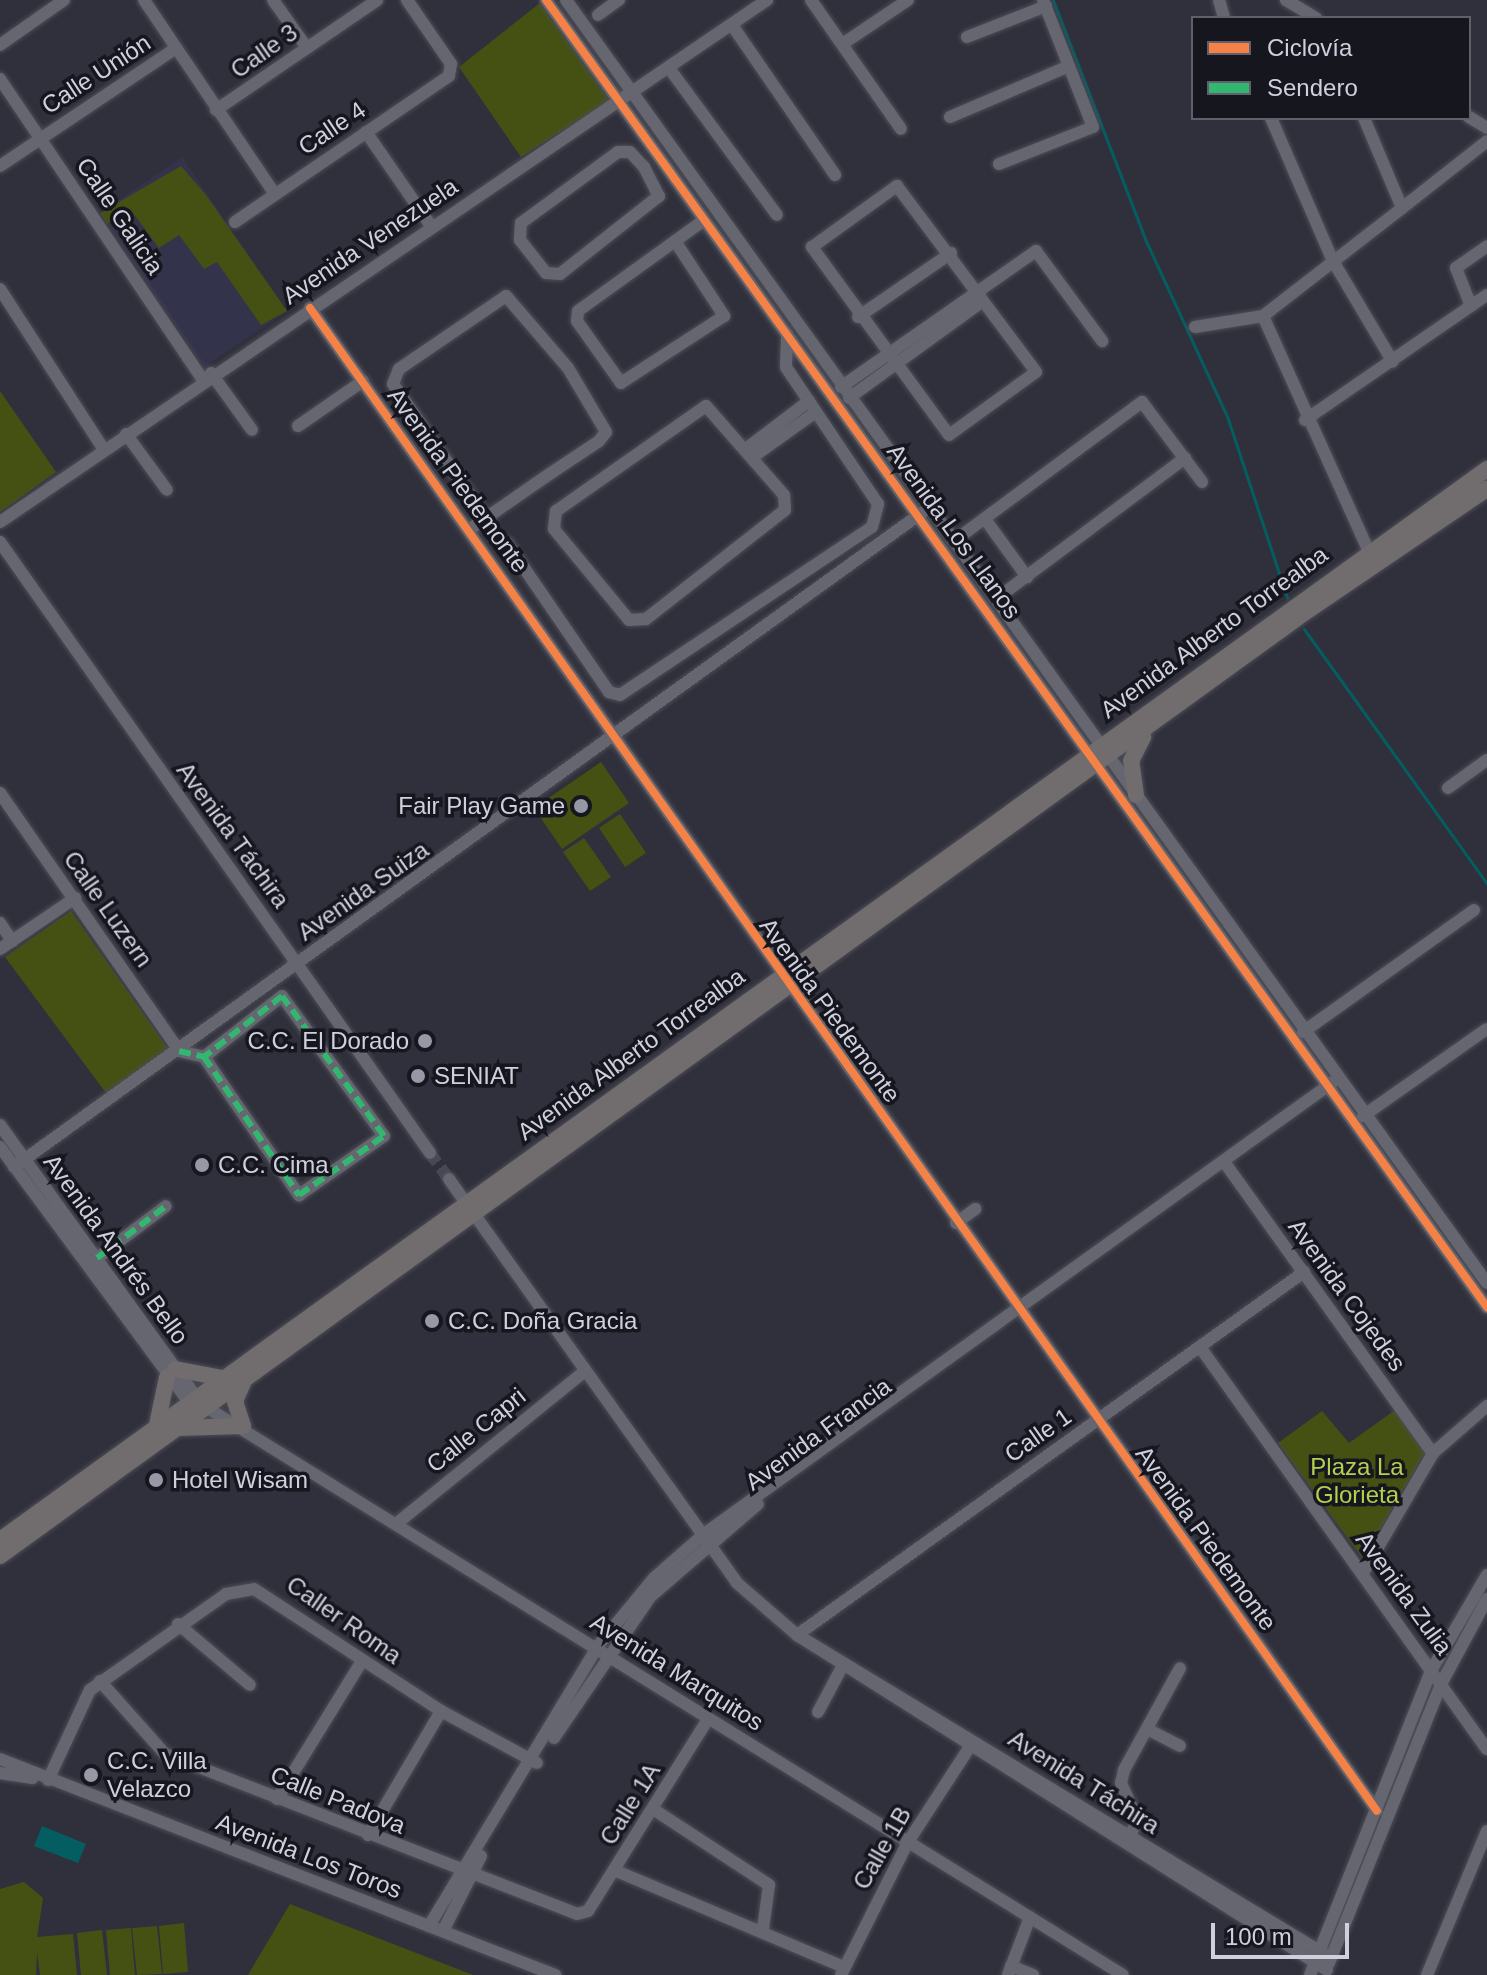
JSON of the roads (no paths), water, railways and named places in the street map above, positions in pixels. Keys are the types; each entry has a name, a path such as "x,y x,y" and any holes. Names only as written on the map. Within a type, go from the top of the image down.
{"main road":[{"name":"Avenida Alberto Torrealba","path":"0,1540 156,1427 247,1378 470,1209 1099,755 1368,550 1487,469"},
{"name":"Avenida Alberto Torrealba","path":"1099,755 1149,729 1487,489"},
{"path":"1136,795 1132,757 1149,729"},
{"name":"Avenida Alberto Torrealba","path":"0,1556 175,1428 224,1378 470,1209"},
{"path":"156,1427 171,1373 224,1378"},
{"path":"175,1428 243,1426 235,1401 247,1378"}],"street":[{"path":"0,45 64,0"},
{"path":"144,0 275,194"},
{"path":"273,0 307,48"},
{"name":"Calle 3","path":"216,110 377,0"},
{"name":"Calle 4","path":"235,222 453,70 407,0"},
{"name":"Avenida Los Llanos","path":"546,0 787,334 923,511 1099,755 1487,1307"},
{"name":"Avenida Los Llanos","path":"566,0 845,392 923,511 954,541 1099,755 1136,795 1303,1032 1334,1086 1363,1116 1487,1283"},
{"path":"598,15 619,0"},
{"name":"Avenida Venezuela","path":"0,522 207,376 767,0"},
{"path":"811,0 844,43 901,129"},
{"path":"844,43 908,0"},
{"path":"1286,0 1313,16"},
{"path":"967,37 1044,3 1093,127 999,164"},
{"path":"732,25 835,175"},
{"name":"Calle Unión","path":"0,166 176,48"},
{"path":"950,117 1069,66"},
{"path":"669,68 777,215"},
{"name":"Calle Galicia","path":"0,79 207,376 252,430"},
{"path":"1272,120 1333,261 1393,362"},
{"path":"1365,120 1402,208"},
{"path":"366,132 431,226"},
{"path":"1195,327 1263,316 1487,141"},
{"path":"618,152 630,152 644,167 660,187 657,199 560,274 546,273 520,240 521,223 618,152"},
{"path":"644,167 657,156"},
{"path":"893,187 901,188 980,293 1034,377 949,435 858,317 812,247 893,187"},
{"path":"675,241 724,316 621,383 576,315 675,241 704,220"},
{"path":"1471,306 1456,268 1487,246"},
{"path":"845,392 976,306 980,293 1036,251 1102,341"},
{"path":"858,317 951,253"},
{"path":"0,289 4,304 103,448"},
{"path":"1305,420 1487,295"},
{"path":"470,529 599,441 606,428 568,368 506,296 399,369 393,384 486,518"},
{"name":"Avenida Piedemonte","path":"310,308 615,734 783,983 1377,1811"},
{"path":"1263,316 1305,420 1368,550"},
{"path":"507,543 609,692 620,695 783,588 879,515 786,367 787,334"},
{"path":"298,426 363,381"},
{"path":"954,541 1142,402 1202,482"},
{"path":"698,407 718,412 750,452 784,495 782,517 642,621 621,616 554,529 565,499 698,407"},
{"path":"750,452 813,407"},
{"path":"126,434 167,490"},
{"path":"1008,590 1185,458"},
{"name":"Avenida Suiza","path":"20,1163 923,511"},
{"path":"985,519 1027,577"},
{"name":"Avenida Táchira","path":"0,542 430,1153"},
{"path":"783,588 795,604"},
{"path":"1448,788 1487,760"},
{"name":"Calle Luzern","path":"0,793 179,1051"},
{"path":"0,949 75,898"},
{"path":"1303,1032 1474,910"},
{"path":"0,923 12,941"},
{"path":"179,1051 204,1057 299,1195 384,1136 282,996 204,1057"},
{"path":"1363,1116 1487,1029"},
{"name":"Avenida Francia","path":"429,1926 465,1875 602,1650 654,1578 1334,1086"},
{"name":"Avenida Andrés Bello","path":"1,1128 20,1163 171,1373 198,1405"},
{"name":"Avenida Andrés Bello","path":"0,1147 20,1163 97,1258 171,1373"},
{"name":"Avenida Cojedes","path":"1226,1166 1433,1453"},
{"path":"449,1179 753,1603 813,1645 841,1669 1321,1966"},
{"path":"97,1258 166,1206"},
{"path":"956,1223 975,1209"},
{"name":"Calle 1","path":"797,1635 1304,1272"},
{"name":"Avenida Zulia","path":"1200,1347 1487,1749"},
{"name":"Calle Capri","path":"396,1524 585,1371"},
{"name":"Avenida Marquitos","path":"198,1405 243,1426 708,1719 1123,1975"},
{"path":"1363,1573 1433,1453 1487,1406"},
{"path":"1321,1966 1432,1669 1487,1575"},
{"name":"Caller Roma","path":"48,1780 77,1704 100,1681 178,1624 226,1594 254,1589 441,1711 535,1762"},
{"path":"1321,1966 1441,1684 1487,1599"},
{"path":"178,1624 250,1685"},
{"name":"Avenida Táchira","path":"813,1645 1129,1836 1321,1966"},
{"path":"277,1799 362,1661"},
{"path":"1129,1836 1138,1821 1122,1777 1180,1668"},
{"path":"818,1712 841,1669"},
{"name":"Calle Padova","path":"100,1681 165,1754 465,1875 577,1914 588,1911"},
{"path":"368,1835 441,1711"},
{"name":"Calle 1A","path":"588,1911 708,1719"},
{"path":"1147,1729 1180,1746"},
{"name":"Calle 1B","path":"842,1971 908,1842 969,1748"},
{"path":"0,1759 48,1780"},
{"path":"0,1773 48,1780"},
{"name":"Avenida Los Toros","path":"48,1780 555,1975"},
{"path":"653,1809 769,1885 763,1929"},
{"path":"1427,1975 1487,1831"},
{"path":"614,1870 763,1929 842,1971"},
{"name":"Avenida Francia","path":"443,1931 465,1875"},
{"path":"1030,1917 1009,1971 1033,1975"}],"waterway":[{"path":"1053,0 1145,239 1228,419 1287,597"},
{"path":"1304,629 1487,884"}],"tunnel":[{"path":"430,1153 449,1179"}],"place":[{"name":"Fair Play Game","path":"581,806"},
{"name":"C.C. El Dorado","path":"425,1041"},
{"name":"SENIAT","path":"418,1076"},
{"name":"C.C. Cima","path":"202,1165"},
{"name":"C.C. Doña Gracia","path":"432,1321"},
{"name":"Hotel Wisam","path":"156,1480"},
{"name":"C.C. Villa Velazco","path":"91,1775"}],"park label":[{"name":"Plaza La Glorieta","path":"1357,1481"}]}
